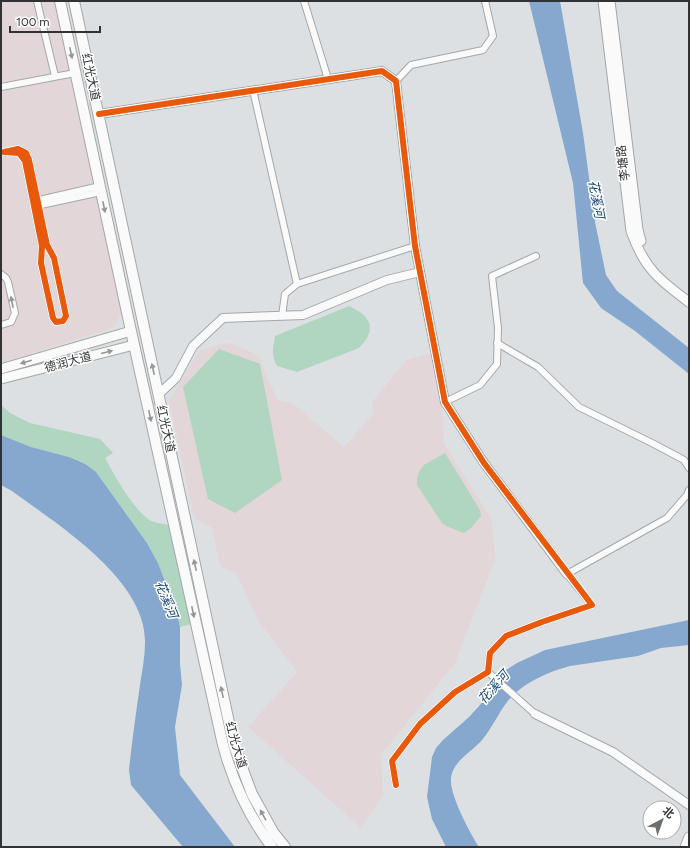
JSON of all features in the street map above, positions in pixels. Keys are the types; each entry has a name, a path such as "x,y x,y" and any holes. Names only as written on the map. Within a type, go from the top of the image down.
{"main road":[{"name":"红光大道","path":"60,1 134,345 223,745 242,800 272,847"},
{"name":"红光大道","path":"74,1 234,746 252,794 273,832 285,847"},
{"name":"李塘路","path":"603,1 631,231 648,267 666,285 689,302"},
{"name":"李塘路","path":"610,1 638,230 646,252 653,264 670,280 689,294"},
{"name":"德润大道","path":"1,369 131,331"},
{"name":"德润大道","path":"1,379 134,345"},
{"path":"685,847 689,837"}],"street":[{"path":"37,1 55,76"},
{"path":"304,1 328,79"},
{"path":"396,81 411,65 483,50 493,36 485,1"},
{"path":"99,114 382,70 396,81 415,246 445,402 484,463 592,605 506,636 490,653 488,672"},
{"path":"1,87 75,73"},
{"path":"253,90 297,284"},
{"path":"3,152 18,149 26,153 29,160 42,246 41,263 53,318 57,322 63,321 66,316 54,258 47,245 36,203"},
{"path":"36,203 100,189"},
{"path":"282,316 284,294 297,284 415,246"},
{"path":"445,402 480,385 497,364 498,328 492,276 536,256"},
{"path":"159,394 176,378 193,346 223,318 303,315 387,280 420,272"},
{"path":"1,274 8,282 15,313 11,322 1,325"},
{"path":"497,343 538,367 579,407 684,460 689,468"},
{"path":"567,574 667,518 687,495 689,490"},
{"path":"488,672 534,714 613,752 689,805"},
{"path":"396,785 392,761 420,724 454,692 488,672"}],"shaded area":[{"path":"1,1 56,1 122,313 113,328 1,363"},
{"path":"229,342 259,356 278,400 294,404 344,447 373,414 372,402 406,360 430,354 442,406 444,443 492,520 495,560 455,663 381,755 383,795 361,828 248,727 297,672 257,619 237,574 220,566 212,528 194,518 169,401 200,350"}],"green space":[{"path":"349,306 363,314 369,324 369,335 359,348 297,372 277,366 273,355 275,336"},
{"path":"219,349 260,364 282,480 235,513 208,499 183,387"},
{"path":"1,405 10,413 30,423 100,439 113,453 105,458 131,501 144,516 151,521 169,525 191,624 180,627 177,613 158,563 147,543 96,472 69,457 31,447 1,435"},
{"path":"445,453 480,510 481,516 471,528 464,533 442,523 417,485 417,478 424,465"}],"water":[{"path":"529,1 560,1 583,133 595,222 606,275 617,291 689,348 689,374 635,331 601,308 583,283 573,183"},
{"name":"花溪河","path":"1,435 31,447 69,457 85,464 96,472 147,543 158,563 177,613 180,627 180,664 182,685 175,727 180,775 235,847 183,847 131,785 129,770 145,648 142,620 131,597 116,576 96,556 52,520 12,491 1,485"},
{"name":"花溪河","path":"689,620 689,645 661,648 638,656 570,666 553,671 536,679 513,695 489,731 482,740 458,763 452,774 452,787 457,804 479,847 446,847 432,819 427,797 432,757 436,748 443,740 480,705 501,673 517,663 545,650"}],"cycle path":[{"path":"99,114 382,71 396,81 415,246 445,402 484,463 592,605 506,636 490,653 488,672 455,692 420,724 392,761 396,785"},
{"path":"18,149 26,153 29,160 47,245 54,258 66,316 63,321 56,322 53,318 41,263 42,246 25,161 19,153 4,152 18,149"}]}
